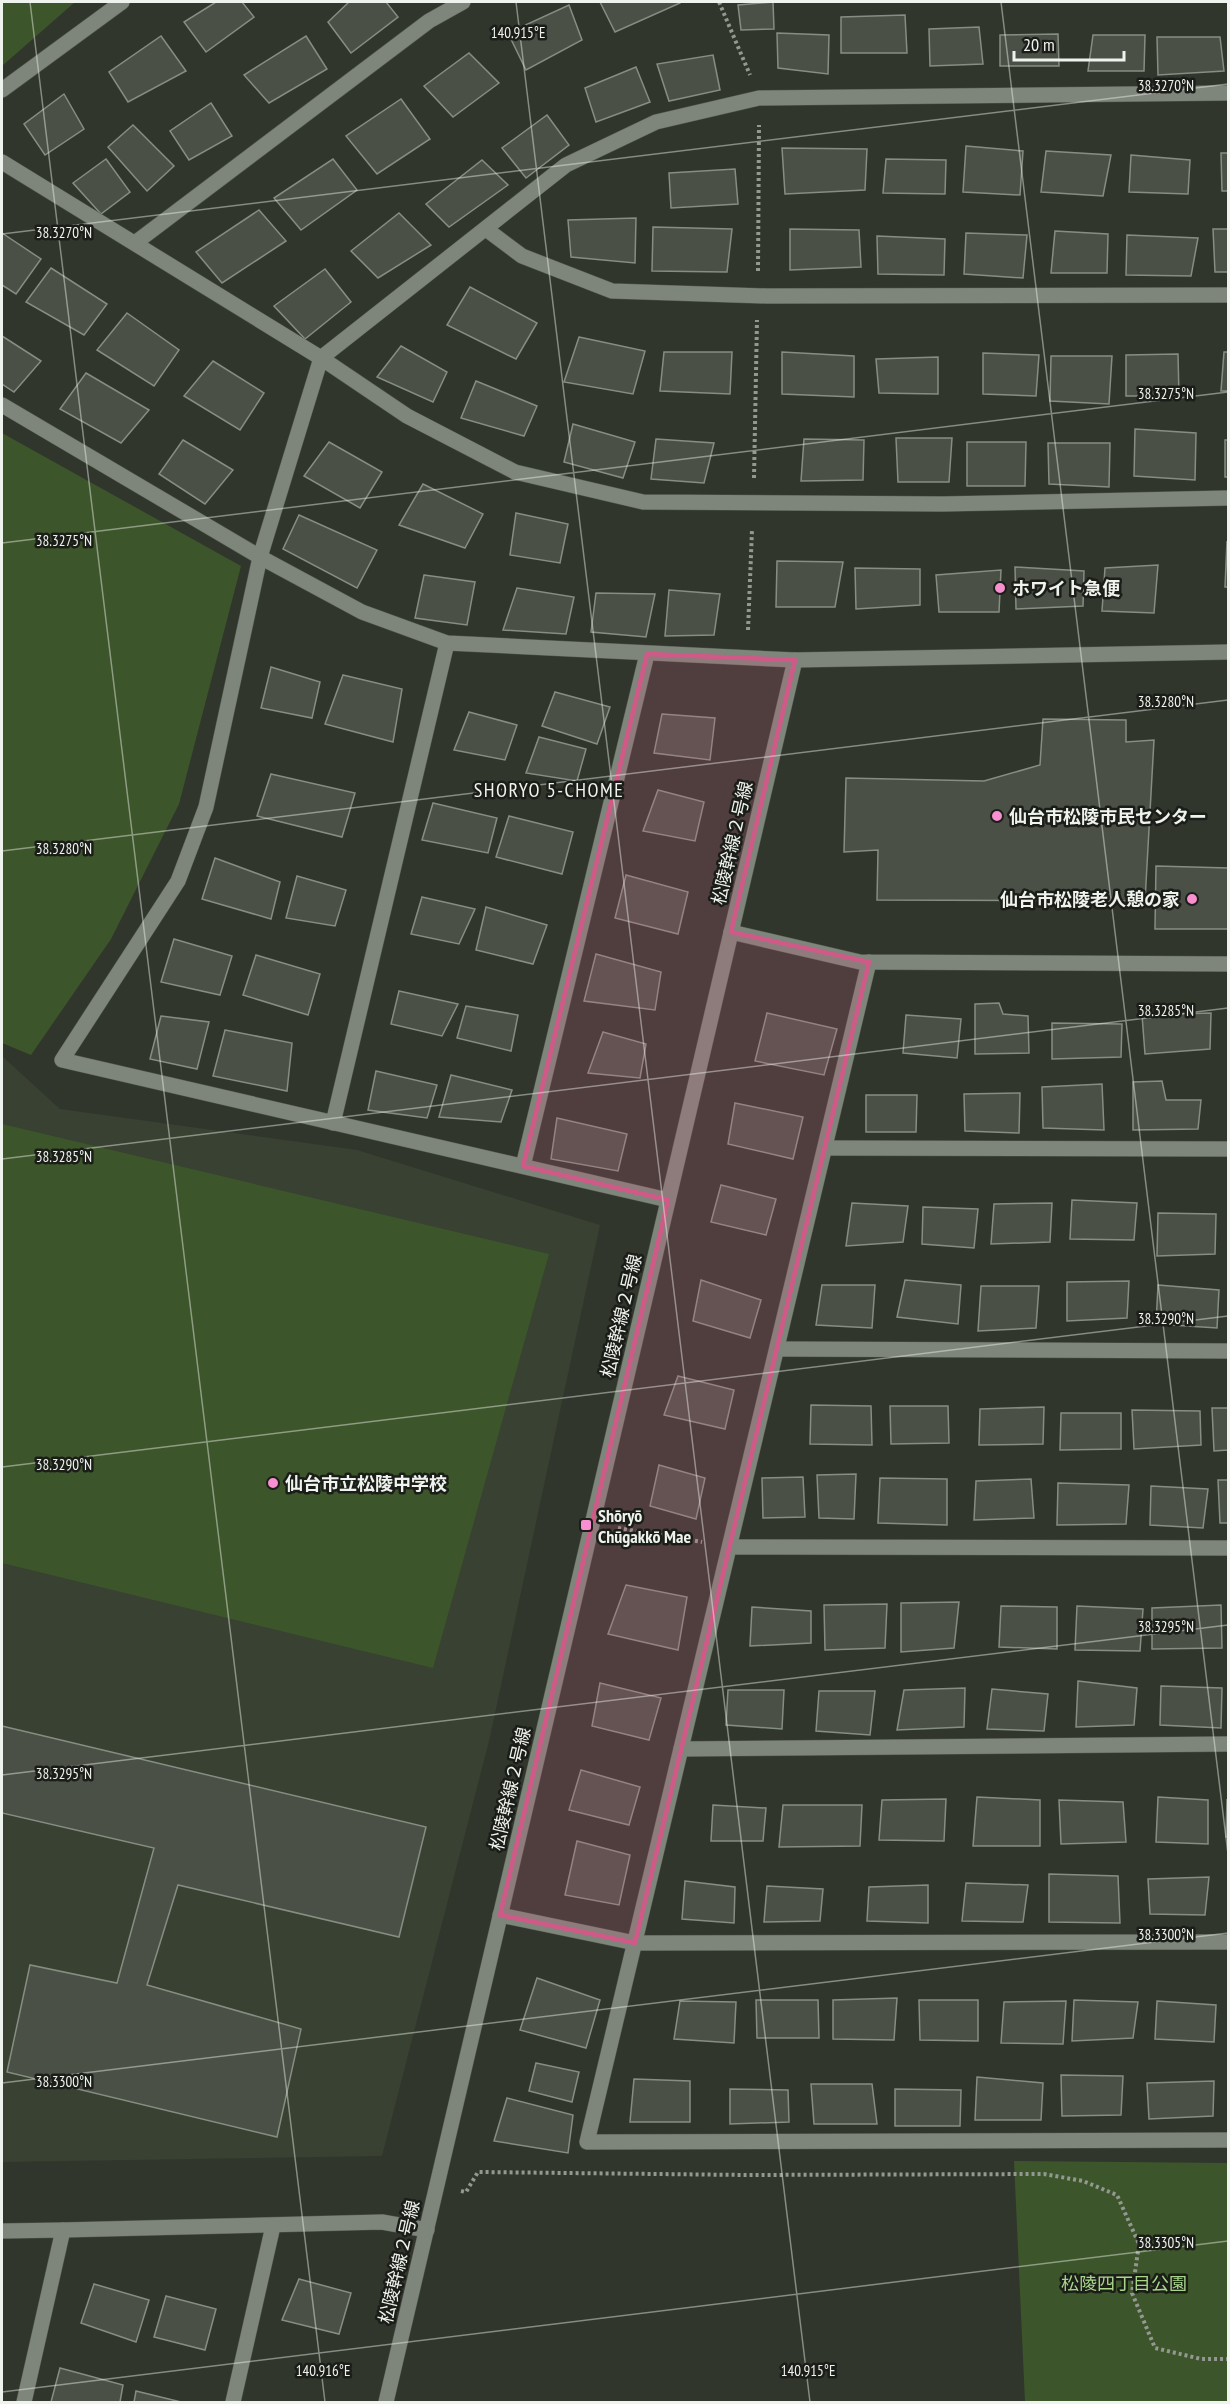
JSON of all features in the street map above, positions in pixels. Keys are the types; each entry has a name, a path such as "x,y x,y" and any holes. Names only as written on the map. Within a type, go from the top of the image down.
{"street":[{"path":"2,90 122,2"},
{"path":"135,243 429,21 463,2"},
{"path":"668,1200 62,1060 178,881 206,807 260,557 321,358 566,165 656,122 759,98 1228,93"},
{"path":"2,162 321,358 407,416 515,472 643,502 942,504 1228,498"},
{"path":"486,229 522,256 612,291 758,296 1228,295"},
{"path":"2,405 260,557 362,612 447,643 795,660 1228,652"},
{"path":"333,1123 447,643"},
{"path":"523,1166 647,654"},
{"name":"松陵幹線２号線","path":"386,2403 795,660"},
{"path":"731,932 869,962 1228,964"},
{"path":"869,962 587,2142 1228,2140"},
{"path":"825,1148 1228,1149"},
{"path":"777,1349 1228,1351"},
{"path":"730,1547 1228,1548"},
{"path":"681,1749 1228,1744"},
{"path":"500,1915 634,1944 1228,1942"},
{"path":"2,2231 382,2222 426,2230"},
{"path":"233,2403 273,2226"},
{"path":"24,2403 63,2230"}],"path":[{"path":"719,2 759,98 758,296 747,658"},
{"path":"592,1523 730,1547"},
{"path":"437,2185 466,2192 478,2172 746,2175 1044,2174 1083,2181 1117,2195 1139,2244 1132,2293 1155,2348 1201,2359 1228,2359"}],"highlighted area":[{"path":"647,654 795,660 731,932 869,962 635,1943 500,1915 668,1200 523,1166"}],"shaded area":[{"name":"仙台市立松陵中学校","path":"2,1056 60,1109 357,1150 600,1225 489,1741 382,2156 2,2162"}],"green space":[{"path":"2,2 75,2 2,66"},
{"path":"2,433 241,566 179,804 111,939 31,1055 2,1043"},
{"path":"2,1124 549,1254 433,1668 2,1563"},
{"name":"松陵四丁目公園","path":"1014,2161 1228,2163 1228,2402 1025,2402"}],"building":[{"path":"216,2 242,2 254,17 206,52 184,22"},
{"path":"349,2 386,2 398,17 351,53 328,22"},
{"path":"600,2 680,2 680,3 615,32"},
{"path":"773,2 774,29 741,30 738,5"},
{"path":"569,5 582,40 526,70 508,33"},
{"path":"905,15 907,53 841,53 841,17"},
{"path":"979,27 983,64 930,66 929,29"},
{"path":"777,33 829,35 828,74 778,68"},
{"path":"1058,34 1059,66 1000,66 1000,35"},
{"path":"1093,35 1145,35 1144,71 1088,71"},
{"path":"161,36 186,71 128,102 109,72"},
{"path":"306,36 327,69 269,103 244,75"},
{"path":"1157,37 1220,37 1224,71 1158,75"},
{"path":"469,53 499,83 453,117 424,86"},
{"path":"713,55 720,90 669,101 657,64"},
{"path":"636,67 650,102 596,122 585,88"},
{"path":"64,94 84,129 45,155 24,124"},
{"path":"401,99 430,139 377,174 346,136"},
{"path":"211,103 232,136 189,160 170,131"},
{"path":"547,115 569,145 526,178 502,148"},
{"path":"133,125 174,166 147,191 108,147"},
{"path":"966,146 1023,151 1020,195 963,192"},
{"path":"782,148 867,149 865,190 785,194"},
{"path":"1046,151 1111,155 1103,196 1041,192"},
{"path":"1221,153 1228,153 1228,191 1222,191"},
{"path":"1131,155 1190,160 1188,194 1129,192"},
{"path":"106,159 130,192 101,214 73,183"},
{"path":"333,159 357,190 301,230 274,198"},
{"path":"886,159 946,160 945,194 883,193"},
{"path":"482,160 508,185 449,227 426,204"},
{"path":"735,169 738,204 671,208 669,173"},
{"path":"259,210 286,241 222,283 196,252"},
{"path":"399,213 431,245 378,278 351,251"},
{"path":"636,218 635,263 571,257 568,220"},
{"path":"653,227 732,229 727,272 652,271"},
{"path":"790,229 859,230 861,267 790,270"},
{"path":"1213,229 1228,229 1228,272 1215,272"},
{"path":"1055,231 1108,234 1107,273 1051,273"},
{"path":"2,233 41,259 16,294 2,285"},
{"path":"966,233 1027,235 1023,278 964,274"},
{"path":"1127,235 1198,238 1191,276 1126,275"},
{"path":"877,236 945,239 944,275 878,274"},
{"path":"51,268 107,304 84,335 26,302"},
{"path":"325,269 351,302 305,339 274,306"},
{"path":"470,287 537,323 516,359 447,325"},
{"path":"127,313 179,350 154,386 97,350"},
{"path":"2,336 41,361 14,392 2,384"},
{"path":"579,337 645,351 633,394 564,382"},
{"path":"401,346 447,372 433,402 377,377"},
{"path":"664,352 732,352 730,394 660,391"},
{"path":"782,352 854,356 854,397 782,394"},
{"path":"1224,352 1228,352 1228,391 1221,391"},
{"path":"983,353 1039,355 1036,396 983,394"},
{"path":"1178,354 1179,396 1126,396 1126,355"},
{"path":"1051,356 1112,356 1109,404 1050,401"},
{"path":"938,357 938,394 879,393 876,359"},
{"path":"213,361 264,393 240,430 184,396"},
{"path":"86,373 149,410 121,443 60,409"},
{"path":"476,381 537,406 524,436 461,418"},
{"path":"573,424 635,442 623,478 564,462"},
{"path":"1135,429 1196,433 1195,480 1134,476"},
{"path":"896,438 952,438 949,482 898,482"},
{"path":"656,439 714,443 704,483 651,479"},
{"path":"804,439 864,440 863,480 801,481"},
{"path":"183,440 233,470 205,504 159,474"},
{"path":"1225,440 1228,440 1228,477 1225,477"},
{"path":"329,442 382,472 360,508 304,476"},
{"path":"967,442 1026,442 1025,486 967,486"},
{"path":"1048,443 1110,443 1109,487 1049,484"},
{"path":"423,484 483,514 465,548 399,525"},
{"path":"516,513 568,524 560,563 510,555"},
{"path":"299,515 377,550 357,588 283,549"},
{"path":"1227,541 1228,587 1225,587"},
{"path":"777,561 843,562 835,607 776,607"},
{"path":"1158,565 1154,613 1102,611 1105,568"},
{"path":"1015,567 1084,571 1083,606 1016,609"},
{"path":"855,568 920,569 920,605 856,609"},
{"path":"1001,570 999,612 939,612 936,575"},
{"path":"424,575 475,582 467,625 415,618"},
{"path":"517,588 574,597 566,634 503,630"},
{"path":"669,590 720,594 714,635 665,636"},
{"path":"596,593 655,594 646,637 591,632"},
{"path":"271,667 320,682 312,718 261,708"},
{"path":"343,675 402,689 393,742 325,724"},
{"path":"555,692 610,707 597,744 542,726"},
{"path":"469,712 517,725 505,760 454,750"},
{"path":"662,714 715,718 710,760 654,753"},
{"name":"仙台市松陵市民センター","path":"1043,719 1126,720 1126,742 1154,740 1145,901 877,900 878,850 844,852 846,778 984,781 1040,765"},
{"path":"539,737 586,749 577,781 526,773"},
{"path":"271,774 355,793 342,837 257,816"},
{"path":"658,790 704,802 695,841 643,831"},
{"path":"433,803 497,818 488,853 422,840"},
{"path":"509,816 573,832 562,874 496,857"},
{"path":"215,858 280,882 271,919 202,899"},
{"name":"仙台市松陵老人憩の家","path":"1156,866 1228,868 1228,929 1155,929"},
{"path":"626,875 688,892 678,934 615,918"},
{"path":"297,876 346,890 335,926 286,918"},
{"path":"422,897 475,909 459,944 411,934"},
{"path":"486,907 547,925 533,964 476,950"},
{"path":"174,939 232,956 220,995 161,982"},
{"path":"596,954 661,972 655,1010 584,1001"},
{"path":"256,955 320,974 308,1015 243,995"},
{"path":"399,991 458,1004 442,1036 391,1024"},
{"path":"999,1003 1003,1014 1028,1016 1029,1053 975,1054 975,1004"},
{"path":"466,1006 518,1015 511,1051 457,1038"},
{"path":"767,1013 837,1029 824,1075 755,1061"},
{"path":"1211,1013 1210,1049 1145,1054 1142,1015"},
{"path":"906,1015 961,1019 957,1058 903,1053"},
{"path":"161,1016 209,1022 197,1069 150,1059"},
{"path":"1052,1023 1122,1024 1121,1057 1052,1059"},
{"path":"225,1030 292,1043 287,1091 213,1076"},
{"path":"603,1032 646,1044 640,1078 588,1073"},
{"path":"376,1071 437,1085 427,1118 368,1110"},
{"path":"451,1075 512,1090 501,1122 439,1117"},
{"path":"1162,1081 1166,1100 1201,1100 1198,1129 1133,1130 1133,1082"},
{"path":"1102,1084 1104,1130 1043,1128 1042,1087"},
{"path":"1020,1093 1019,1133 965,1131 964,1094"},
{"path":"866,1095 917,1095 916,1132 866,1132"},
{"path":"735,1103 803,1117 793,1159 728,1144"},
{"path":"557,1118 627,1134 618,1171 551,1159"},
{"path":"721,1185 776,1199 766,1235 711,1222"},
{"path":"1072,1200 1137,1203 1134,1240 1070,1239"},
{"path":"852,1203 908,1206 903,1242 846,1246"},
{"path":"1052,1203 1050,1242 991,1244 994,1204"},
{"path":"923,1207 978,1209 974,1248 922,1244"},
{"path":"1158,1213 1216,1214 1215,1254 1157,1256"},
{"path":"701,1280 761,1300 750,1338 693,1321"},
{"path":"905,1280 961,1285 958,1324 897,1317"},
{"path":"1129,1281 1127,1318 1067,1321 1067,1282"},
{"path":"822,1285 875,1285 872,1328 816,1325"},
{"path":"1158,1285 1219,1290 1217,1328 1156,1324"},
{"path":"981,1286 1039,1286 1036,1328 978,1331"},
{"path":"678,1376 734,1390 725,1429 664,1415"},
{"path":"811,1405 871,1406 872,1445 810,1444"},
{"path":"890,1406 948,1406 949,1443 891,1444"},
{"path":"1044,1407 1043,1444 979,1445 980,1409"},
{"path":"1212,1408 1228,1408 1228,1450 1214,1451"},
{"path":"1132,1410 1200,1411 1201,1445 1134,1449"},
{"path":"1061,1413 1121,1413 1121,1449 1060,1450"},
{"path":"659,1465 705,1478 696,1519 650,1506"},
{"path":"856,1474 854,1519 819,1518 817,1475"},
{"path":"803,1477 805,1517 763,1518 762,1478"},
{"path":"880,1478 947,1479 947,1525 878,1523"},
{"path":"1031,1479 1034,1518 974,1520 976,1481"},
{"path":"1218,1480 1228,1480 1228,1523 1220,1523"},
{"path":"1058,1483 1129,1485 1126,1524 1057,1525"},
{"path":"1151,1486 1208,1489 1203,1528 1150,1525"},
{"path":"626,1585 687,1597 678,1650 608,1634"},
{"path":"959,1602 954,1648 901,1652 901,1603"},
{"path":"887,1604 885,1648 825,1650 824,1605"},
{"path":"1221,1605 1222,1648 1152,1649 1152,1608"},
{"path":"1001,1606 1057,1607 1057,1649 999,1647"},
{"path":"1077,1606 1143,1609 1140,1651 1075,1650"},
{"path":"752,1607 811,1611 811,1643 750,1646"},
{"path":"1078,1681 1137,1688 1134,1725 1076,1727"},
{"path":"600,1683 661,1698 649,1740 592,1726"},
{"path":"1161,1686 1222,1688 1221,1728 1160,1725"},
{"path":"965,1688 964,1727 897,1730 904,1690"},
{"path":"992,1689 1048,1694 1044,1731 987,1729"},
{"path":"728,1690 784,1690 782,1729 726,1725"},
{"path":"819,1691 875,1691 870,1735 816,1731"},
{"path":"2,1726 426,1827 399,1937 178,1885 147,1985 301,2029 277,2137 7,2072 30,1965 117,1983 154,1848 2,1813"},
{"path":"581,1770 640,1787 629,1825 569,1810"},
{"path":"977,1797 1040,1800 1040,1846 973,1846"},
{"path":"1158,1797 1208,1800 1208,1844 1156,1842"},
{"path":"946,1799 944,1841 879,1840 882,1800"},
{"path":"1227,1799 1228,1837 1226,1837"},
{"path":"1059,1800 1123,1802 1126,1842 1061,1844"},
{"path":"713,1805 766,1808 763,1841 711,1841"},
{"path":"783,1805 862,1805 860,1846 779,1847"},
{"path":"577,1841 630,1855 619,1905 565,1895"},
{"path":"1049,1874 1118,1876 1120,1923 1049,1922"},
{"path":"1209,1877 1205,1915 1150,1914 1148,1879"},
{"path":"685,1881 735,1887 734,1923 682,1919"},
{"path":"966,1883 1028,1885 1023,1922 962,1921"},
{"path":"928,1885 928,1923 867,1921 869,1887"},
{"path":"767,1886 823,1889 820,1921 764,1922"},
{"path":"537,1978 600,2000 586,2048 520,2030"},
{"path":"897,1998 894,2040 833,2039 833,2000"},
{"path":"756,2000 818,2000 819,2038 757,2038"},
{"path":"919,2000 978,2000 978,2041 920,2040"},
{"path":"1074,2000 1138,2002 1133,2038 1072,2041"},
{"path":"680,2001 736,2002 734,2043 674,2039"},
{"path":"1066,2001 1063,2044 1001,2043 1004,2002"},
{"path":"1157,2001 1216,2005 1214,2042 1155,2039"},
{"path":"536,2063 579,2072 572,2102 529,2091"},
{"path":"1061,2075 1123,2076 1121,2115 1062,2116"},
{"path":"977,2077 1043,2083 1041,2120 975,2120"},
{"path":"634,2079 690,2081 690,2122 630,2122"},
{"path":"1214,2081 1213,2116 1149,2119 1147,2083"},
{"path":"811,2084 872,2084 877,2124 814,2124"},
{"path":"730,2089 788,2090 789,2122 730,2124"},
{"path":"895,2089 961,2090 960,2126 895,2126"},
{"path":"507,2098 573,2115 568,2153 494,2141"},
{"path":"299,2279 351,2293 339,2334 282,2320"},
{"path":"94,2284 149,2300 136,2342 81,2323"},
{"path":"166,2296 216,2309 205,2350 154,2337"},
{"path":"60,2368 123,2385 120,2402 51,2402"},
{"path":"136,2391 181,2402 134,2402"}],"place":[{"name":"ホワイト急便","path":"1000,588"},
{"name":"仙台市松陵市民センター","path":"997,816"},
{"name":"仙台市松陵老人憩の家","path":"1192,899"},
{"name":"仙台市立松陵中学校","path":"273,1483"},
{"name":"Shōryō Chūgakkō Mae","path":"586,1525"}],"district":[{"name":"SHORYO 5-CHOME","path":"549,790"}]}
